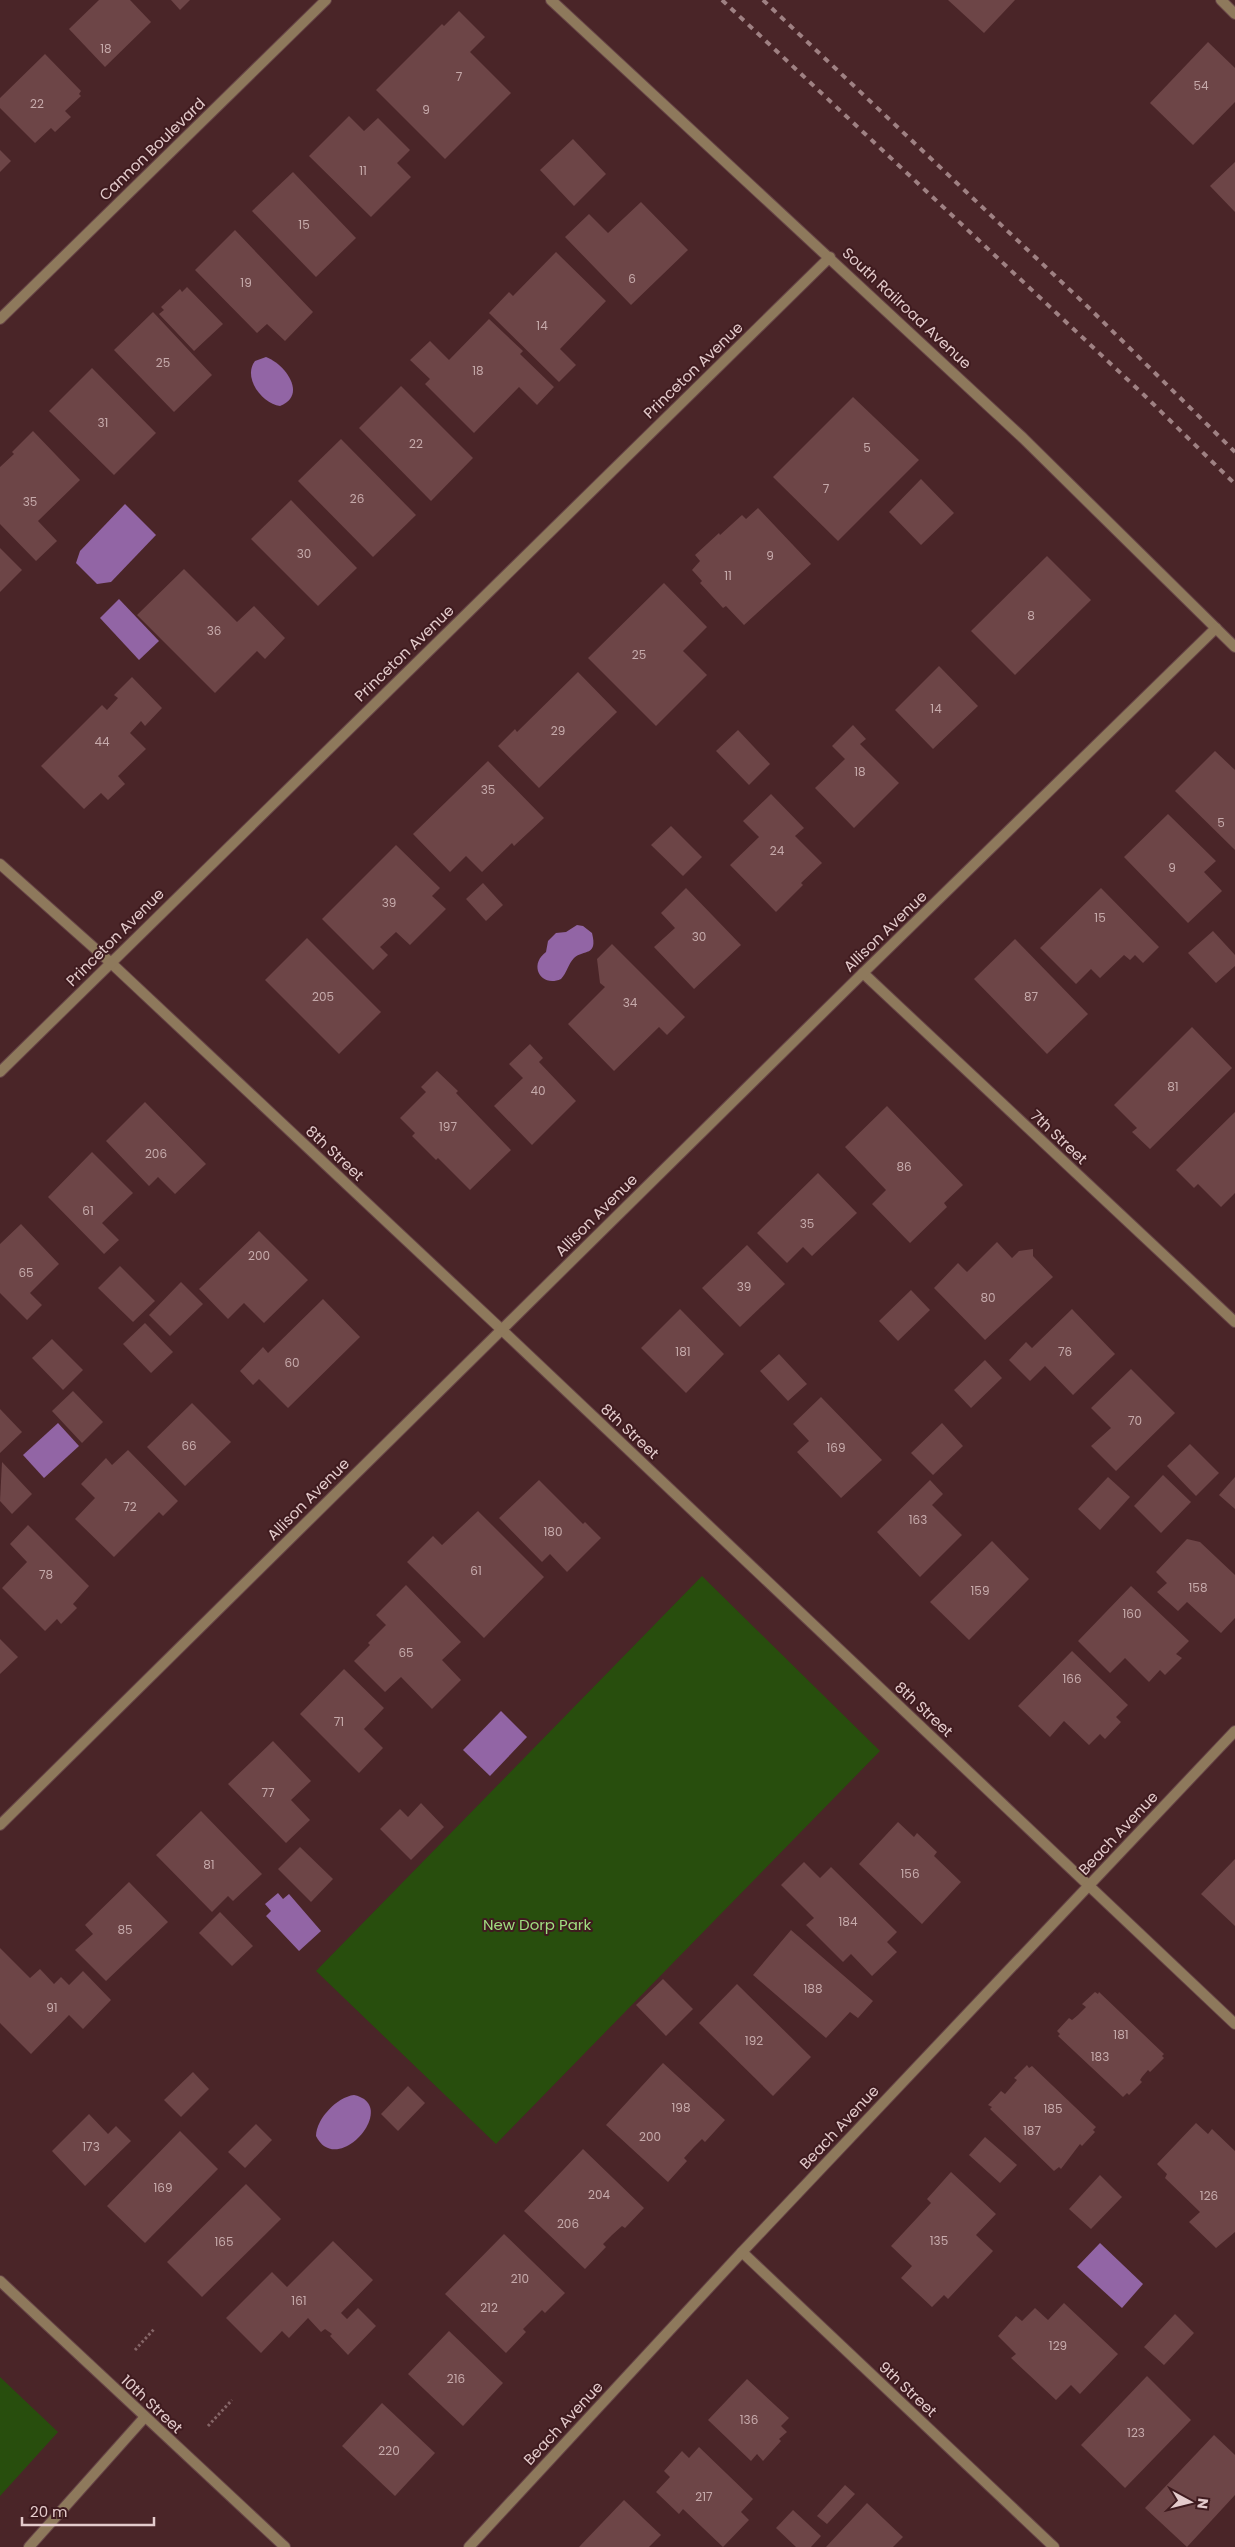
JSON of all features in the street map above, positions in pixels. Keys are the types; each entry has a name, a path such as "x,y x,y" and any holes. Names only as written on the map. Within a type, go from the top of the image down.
{"street":[{"name":"Cannon Boulevard","path":"0,318 326,0"},
{"name":"South Railroad Avenue","path":"551,0 1024,438 1235,647"},
{"path":"1221,0 1235,14"},
{"name":"Princeton Avenue","path":"0,1072 830,257"},
{"name":"Allison Avenue","path":"0,1825 863,973 1216,628"},
{"name":"8th Street","path":"0,864 110,962 502,1330 1235,2024"},
{"name":"7th Street","path":"863,973 1235,1322"},
{"name":"Beach Avenue","path":"469,2547 742,2252 1235,1731"},
{"name":"9th Street","path":"742,2252 1054,2547"},
{"name":"10th Street","path":"0,2281 144,2418 285,2547"},
{"path":"29,2547 144,2418"}],"path":[{"path":"135,2350 155,2328"},
{"path":"208,2426 232,2400"}],"green space":[{"name":"New Dorp Park","path":"702,1576 880,1751 496,2144 316,1971"},
{"path":"0,2377 58,2432 0,2496"}],"shaded area":[{"path":"266,357 280,366 291,380 292,395 288,401 280,406 267,401 261,395 256,389 251,375 255,361"},
{"path":"125,504 156,535 111,582 97,584 76,563 80,551"},
{"path":"119,599 159,641 139,660 100,618"},
{"path":"577,925 583,926 592,933 592,949 574,958 561,979 554,981 543,978 539,974 538,963 546,952 548,941 556,933 566,932"},
{"path":"58,1423 79,1446 44,1478 23,1455"},
{"path":"501,1711 527,1737 490,1776 463,1750"},
{"path":"278,1893 283,1899 289,1894 321,1931 299,1951 266,1916 271,1911 265,1904"},
{"path":"354,2095 367,2101 371,2112 368,2124 361,2135 350,2145 337,2149 326,2147 316,2136 320,2123 335,2104"},
{"path":"1100,2243 1143,2284 1122,2308 1077,2267"}],"building":[{"path":"99,0 130,0 151,22 105,67 69,29"},
{"path":"171,0 190,0 180,10"},
{"path":"948,0 1015,0 984,33"},
{"path":"459,11 485,37 470,52 511,93 445,159 376,90 442,24 444,26"},
{"path":"1208,42 1235,68 1235,102 1193,145 1150,103"},
{"path":"45,54 81,91 79,94 81,96 65,111 71,117 55,132 51,128 35,143 0,108 0,98"},
{"path":"349,116 364,131 378,118 410,150 397,163 411,177 371,217 309,156"},
{"path":"573,139 606,174 574,206 540,170"},
{"path":"0,150 11,161 0,172"},
{"path":"1235,162 1235,212 1210,186"},
{"path":"293,172 356,238 316,277 252,211"},
{"path":"641,202 688,250 631,305 565,237 589,214 608,233"},
{"path":"235,230 313,312 285,341 267,324 257,333 195,270"},
{"path":"556,252 606,301 560,349 576,365 559,382 489,313 509,292 513,296"},
{"path":"187,287 223,324 194,351 159,314 164,310 161,307 180,289 182,292"},
{"path":"153,312 212,375 174,412 114,350"},
{"path":"489,319 523,351 520,354 554,387 537,405 519,387 474,433 425,384 430,379 410,360 430,341 449,360"},
{"path":"92,368 156,433 114,475 49,411"},
{"path":"401,386 473,458 431,501 359,428"},
{"path":"853,397 919,460 838,541 773,477"},
{"path":"33,431 80,480 38,521 57,541 36,561 0,524 0,467 14,454 12,452"},
{"path":"341,439 416,515 373,557 298,481"},
{"path":"921,479 954,513 921,545 889,512"},
{"path":"291,500 357,568 318,606 251,539"},
{"path":"758,508 811,564 744,625 726,606 723,608 700,583 702,581 692,570 700,561 695,555 742,515 746,519"},
{"path":"0,548 22,570 0,592"},
{"path":"1047,556 1091,600 1015,675 971,631"},
{"path":"184,569 237,622 254,606 285,638 265,659 257,651 215,693 137,615"},
{"path":"664,583 707,627 683,651 707,675 656,726 588,658"},
{"path":"939,666 978,706 933,749 895,710"},
{"path":"578,672 617,712 539,788 498,746 515,729 517,732"},
{"path":"132,677 162,708 145,726 141,721 130,733 146,749 118,776 125,784 108,800 101,793 84,809 41,766 102,705 107,710 118,698 114,695"},
{"path":"853,725 866,739 860,744 899,783 854,828 815,788 845,759 832,746"},
{"path":"738,730 770,764 749,785 716,751"},
{"path":"1215,751 1235,770 1235,850 1175,791"},
{"path":"488,761 544,818 514,846 512,843 482,872 466,856 450,872 413,834"},
{"path":"771,794 804,828 795,836 822,863 801,883 803,885 776,912 730,865 759,837 743,821"},
{"path":"1168,814 1216,861 1204,872 1222,891 1188,923 1124,857"},
{"path":"671,826 702,857 683,876 651,845"},
{"path":"396,845 440,888 432,896 446,909 410,945 396,932 380,947 388,955 373,970 322,919"},
{"path":"483,883 503,905 486,921 466,899"},
{"path":"686,888 741,945 694,989 654,947 675,928 661,913"},
{"path":"1101,888 1159,947 1143,963 1135,955 1130,960 1124,955 1100,978 1091,969 1076,984 1040,948"},
{"path":"1213,931 1235,955 1235,966 1216,983 1188,953"},
{"path":"307,938 381,1012 339,1054 265,980"},
{"path":"1015,939 1088,1014 1047,1054 974,979"},
{"path":"612,944 685,1017 667,1035 659,1027 614,1071 568,1024 605,987 600,983 597,959"},
{"path":"1192,1027 1232,1068 1150,1149 1132,1132 1137,1128 1114,1105"},
{"path":"530,1044 543,1058 539,1062 576,1101 532,1145 494,1106 523,1078 509,1064"},
{"path":"437,1071 458,1091 456,1093 511,1150 470,1190 438,1158 436,1160 412,1136 415,1133 400,1118 426,1092 421,1087"},
{"path":"145,1102 206,1164 175,1194 158,1177 149,1186 106,1141"},
{"path":"887,1106 963,1185 944,1203 947,1207 910,1243 872,1204 886,1190 845,1147"},
{"path":"1235,1112 1235,1193 1221,1207 1198,1184 1194,1188 1176,1170"},
{"path":"92,1152 133,1193 102,1223 119,1240 104,1254 48,1197"},
{"path":"818,1173 857,1213 812,1256 803,1247 787,1263 757,1233"},
{"path":"21,1224 59,1264 30,1293 42,1305 27,1320 0,1293 0,1244"},
{"path":"259,1231 308,1280 264,1323 244,1303 228,1319 199,1289"},
{"path":"997,1242 1012,1258 1019,1251 1033,1249 1033,1256 1053,1277 985,1340 934,1288 958,1263 967,1272"},
{"path":"747,1245 785,1284 740,1327 702,1288"},
{"path":"120,1266 155,1301 133,1322 98,1288"},
{"path":"181,1282 203,1304 170,1336 149,1315"},
{"path":"911,1290 930,1310 898,1341 879,1321"},
{"path":"323,1299 360,1337 288,1408 259,1379 253,1385 240,1371 263,1347 268,1353"},
{"path":"680,1309 724,1354 686,1393 641,1348"},
{"path":"1072,1309 1115,1354 1073,1395 1045,1366 1030,1381 1009,1360 1026,1342 1032,1348"},
{"path":"145,1323 173,1352 151,1373 123,1344"},
{"path":"52,1339 83,1370 63,1390 32,1358"},
{"path":"779,1354 807,1384 788,1401 760,1371"},
{"path":"985,1360 1002,1378 971,1408 954,1390"},
{"path":"1131,1369 1175,1413 1116,1471 1091,1446 1111,1428 1091,1408"},
{"path":"73,1391 103,1422 82,1443 52,1411"},
{"path":"821,1397 882,1460 841,1498 797,1452 809,1441 793,1424"},
{"path":"192,1403 231,1442 185,1486 147,1447"},
{"path":"0,1409 22,1432 0,1453"},
{"path":"942,1423 963,1446 933,1475 911,1453"},
{"path":"1190,1444 1219,1473 1196,1496 1167,1466"},
{"path":"128,1450 178,1501 163,1516 159,1512 114,1557 75,1519 95,1498 81,1484 106,1458 112,1465"},
{"path":"2,1462 32,1494 12,1514 0,1501"},
{"path":"1163,1475 1191,1502 1161,1533 1134,1506"},
{"path":"1108,1477 1130,1497 1100,1530 1078,1509"},
{"path":"1235,1477 1235,1509 1219,1495"},
{"path":"539,1480 583,1524 585,1522 601,1538 567,1572 550,1554 542,1562 499,1518"},
{"path":"930,1480 943,1494 932,1505 962,1535 920,1577 877,1532"},
{"path":"478,1511 544,1577 484,1638 407,1562 433,1536 442,1545"},
{"path":"28,1525 89,1586 73,1604 77,1608 61,1624 57,1619 45,1631 2,1588 27,1562 10,1544"},
{"path":"1187,1539 1200,1542 1235,1575 1235,1618 1221,1633 1187,1602 1178,1611 1157,1592 1167,1583 1156,1572"},
{"path":"992,1541 1029,1579 969,1640 930,1602"},
{"path":"406,1585 461,1642 442,1660 461,1680 432,1709 401,1677 385,1692 354,1661 386,1625 376,1615"},
{"path":"1131,1586 1189,1641 1176,1654 1182,1658 1165,1675 1160,1670 1149,1682 1125,1658 1110,1673 1078,1641"},
{"path":"0,1639 18,1657 0,1674"},
{"path":"1072,1651 1128,1705 1116,1717 1121,1722 1105,1739 1100,1734 1089,1745 1064,1721 1050,1737 1018,1706"},
{"path":"344,1669 384,1708 364,1729 383,1748 359,1773 300,1714"},
{"path":"273,1741 311,1781 291,1800 310,1820 286,1843 228,1784"},
{"path":"421,1803 444,1827 411,1860 380,1829 400,1809 408,1817"},
{"path":"201,1811 262,1874 233,1901 228,1896 212,1912 156,1855"},
{"path":"898,1822 914,1837 917,1833 937,1852 934,1856 961,1882 922,1924 859,1864"},
{"path":"300,1847 333,1879 311,1902 278,1869"},
{"path":"1235,1859 1235,1926 1201,1894"},
{"path":"804,1862 820,1878 831,1867 897,1932 887,1942 897,1952 872,1976 851,1954 843,1962 806,1925 814,1918 781,1885"},
{"path":"129,1882 168,1922 106,1981 75,1950 93,1934 85,1925"},
{"path":"220,1912 253,1946 232,1966 199,1933"},
{"path":"791,1930 873,2001 858,2018 850,2012 826,2038 753,1975"},
{"path":"0,1948 30,1978 40,1969 54,1984 61,1977 69,1985 83,1971 111,2000 83,2029 69,2015 31,2054 0,2023"},
{"path":"663,1979 693,2009 666,2036 636,2005"},
{"path":"737,1984 811,2057 773,2096 699,2023"},
{"path":"1095,1992 1098,1994 1099,1992 1164,2054 1162,2056 1164,2058 1142,2077 1140,2080 1142,2082 1129,2095 1127,2093 1123,2097 1058,2036 1060,2034 1057,2031 1069,2018 1072,2020 1086,2007 1082,2004"},
{"path":"663,2063 725,2120 705,2142 702,2139 694,2147 684,2158 687,2161 668,2182 606,2125"},
{"path":"1027,2065 1029,2068 1032,2066 1096,2127 1093,2130 1095,2132 1082,2146 1080,2144 1061,2169 1059,2167 1054,2171 988,2105 1001,2091 1005,2094 1017,2080 1014,2078"},
{"path":"193,2072 209,2089 181,2117 164,2100"},
{"path":"408,2086 425,2103 398,2131 381,2114"},
{"path":"89,2114 108,2134 116,2126 131,2141 85,2186 52,2151"},
{"path":"1196,2123 1208,2134 1212,2129 1235,2151 1235,2232 1216,2248 1189,2222 1200,2212 1165,2178 1167,2174 1157,2164"},
{"path":"256,2124 272,2140 245,2168 228,2152"},
{"path":"180,2131 218,2169 145,2243 107,2206"},
{"path":"985,2137 1017,2165 1000,2183 969,2155"},
{"path":"583,2149 644,2208 625,2228 622,2226 603,2244 606,2247 585,2269 524,2211"},
{"path":"951,2172 996,2214 976,2235 993,2251 948,2299 944,2295 932,2307 901,2278 912,2266 891,2246 931,2203 927,2199"},
{"path":"1100,2175 1122,2197 1091,2229 1069,2209"},
{"path":"246,2184 281,2219 202,2297 167,2262"},
{"path":"504,2234 565,2293 545,2313 542,2310 523,2329 526,2332 506,2353 445,2294"},
{"path":"333,2241 373,2280 341,2313 347,2319 358,2308 376,2326 348,2355 330,2336 332,2334 325,2329 321,2332 308,2318 289,2338 282,2331 261,2353 226,2318 272,2272 287,2287"},
{"path":"1064,2303 1118,2354 1080,2394 1071,2385 1056,2400 1011,2358 1016,2354 998,2336 1016,2316 1022,2321 1035,2308 1048,2320"},
{"path":"1175,2314 1194,2333 1164,2365 1144,2347"},
{"path":"449,2331 503,2383 463,2426 408,2374"},
{"path":"1147,2376 1191,2420 1125,2488 1081,2445"},
{"path":"747,2379 789,2418 781,2426 787,2432 779,2439 781,2441 763,2461 757,2454 751,2461 708,2420"},
{"path":"382,2403 435,2453 395,2496 342,2446"},
{"path":"1214,2435 1235,2455 1235,2495 1187,2547 1145,2508"},
{"path":"699,2447 753,2499 741,2512 749,2520 723,2547 683,2509 679,2514 656,2492 670,2477 664,2471 682,2451 689,2458"},
{"path":"845,2485 855,2494 827,2524 817,2516"},
{"path":"624,2500 661,2535 649,2547 579,2547"},
{"path":"867,2503 903,2537 893,2547 826,2547"},
{"path":"793,2510 821,2536 811,2547 796,2547 776,2528"}],"railway":[{"path":"722,0 1144,395 1235,484"},
{"path":"763,0 1087,306 1235,452"}]}
